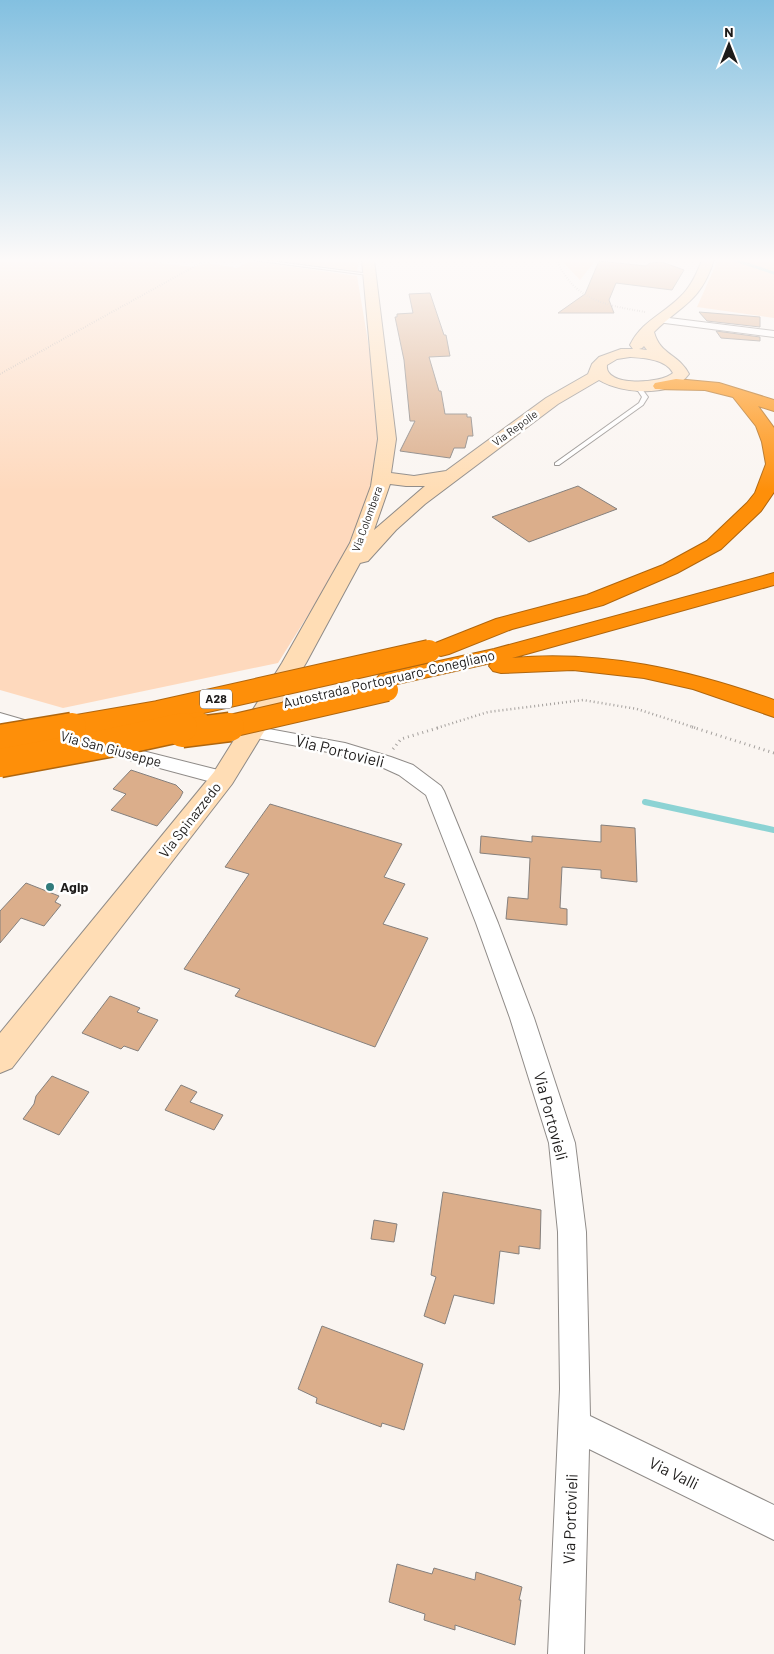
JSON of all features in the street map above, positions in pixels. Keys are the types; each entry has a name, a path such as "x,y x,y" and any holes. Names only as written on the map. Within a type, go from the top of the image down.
{"highway":[{"path":"678,366 774,406"},
{"path":"662,386 680,382 701,383 740,393 774,412"},
{"path":"435,650 504,624 595,600 670,569 714,545 754,507 764,494 774,464 772,440 762,419 740,393"},
{"name":"Autostrada Portogruaro-Conegliano","path":"0,739 158,712 435,650 774,565"},
{"name":"Autostrada Portogruaro-Conegliano","path":"0,762 114,742 388,684 774,579"},
{"path":"388,684 476,669 523,664 581,663 634,669 691,681 774,709"}],"street":[{"path":"376,337 387,439 381,481 399,489 424,495"},
{"name":"Via Repolle","path":"351,563 367,551 389,526 424,495 552,401 594,377 603,360 634,349 640,337"},
{"path":"647,337 648,342 656,353 678,366 681,374 678,379 662,386"},
{"path":"619,355 656,356 678,366"},
{"name":"Via Repolle","path":"599,369 608,379 629,385"},
{"name":"Via Repolle","path":"582,385 662,386"},
{"name":"Via Repolle","path":"381,481 430,480 450,475"},
{"name":"Via Colombera","path":"351,563 381,481"},
{"name":"Via Repolle","path":"370,515 424,495"},
{"name":"Via Spinazzedo","path":"0,1058 222,778 294,663 351,563"},
{"name":"Via San Giuseppe","path":"0,719 222,778"},
{"name":"Via Portovieli","path":"252,732 345,750 384,761 406,770 434,791 487,922 522,1018 562,1143 572,1232 575,1389 566,1654"},
{"name":"Via Valli","path":"574,1424 774,1523"}],"lane":[{"path":"629,385 640,390 645,397"},
{"path":"557,464 641,404 645,397 662,386"}],"path":[{"path":"0,374 67,337"},
{"path":"384,761 401,739 439,726 488,712 537,704 583,700 637,709 774,753"}],"shaded area":[{"path":"0,337 367,337 377,395 377,477 340,564 278,663 63,708 0,690"}],"building":[{"path":"399,337 446,337 450,356 429,357 439,391 441,391 445,414 467,414 467,417 471,417 473,436 468,436 465,448 454,448 450,458 400,451 415,421 410,421 404,360"},
{"path":"760,337 760,341 721,338"},
{"path":"578,486 617,509 529,542 492,517"},
{"path":"131,770 176,785 183,792 157,826 111,810 126,794 113,789"},
{"path":"270,804 402,844 384,877 405,884 383,924 428,938 375,1047 235,996 240,989 184,969 249,874 225,867"},
{"path":"601,825 635,828 637,882 601,878 601,870 562,867 560,908 567,909 567,925 506,919 508,897 528,899 530,858 480,853 481,836 532,842 532,836 601,842"},
{"path":"26,883 59,896 55,902 61,905 44,926 21,918 0,943 0,911"},
{"path":"110,996 140,1008 137,1012 158,1020 138,1051 124,1046 121,1049 82,1033"},
{"path":"52,1076 89,1092 59,1135 23,1119 34,1104 36,1096"},
{"path":"181,1085 197,1092 190,1102 223,1115 214,1130 165,1110"},
{"path":"443,1192 541,1210 540,1249 519,1246 519,1254 500,1251 494,1304 454,1295 445,1324 424,1316 436,1277 431,1275"},
{"path":"374,1220 397,1224 394,1242 371,1239"},
{"path":"322,1326 423,1364 404,1430 382,1423 381,1427 316,1403 317,1398 298,1389"},
{"path":"397,1564 432,1574 434,1568 475,1580 476,1572 522,1587 515,1645 455,1625 455,1630 424,1620 425,1614 389,1602"}],"waterway":[{"path":"645,802 774,830"}],"place":[{"name":"Agip","path":"50,887"}]}
